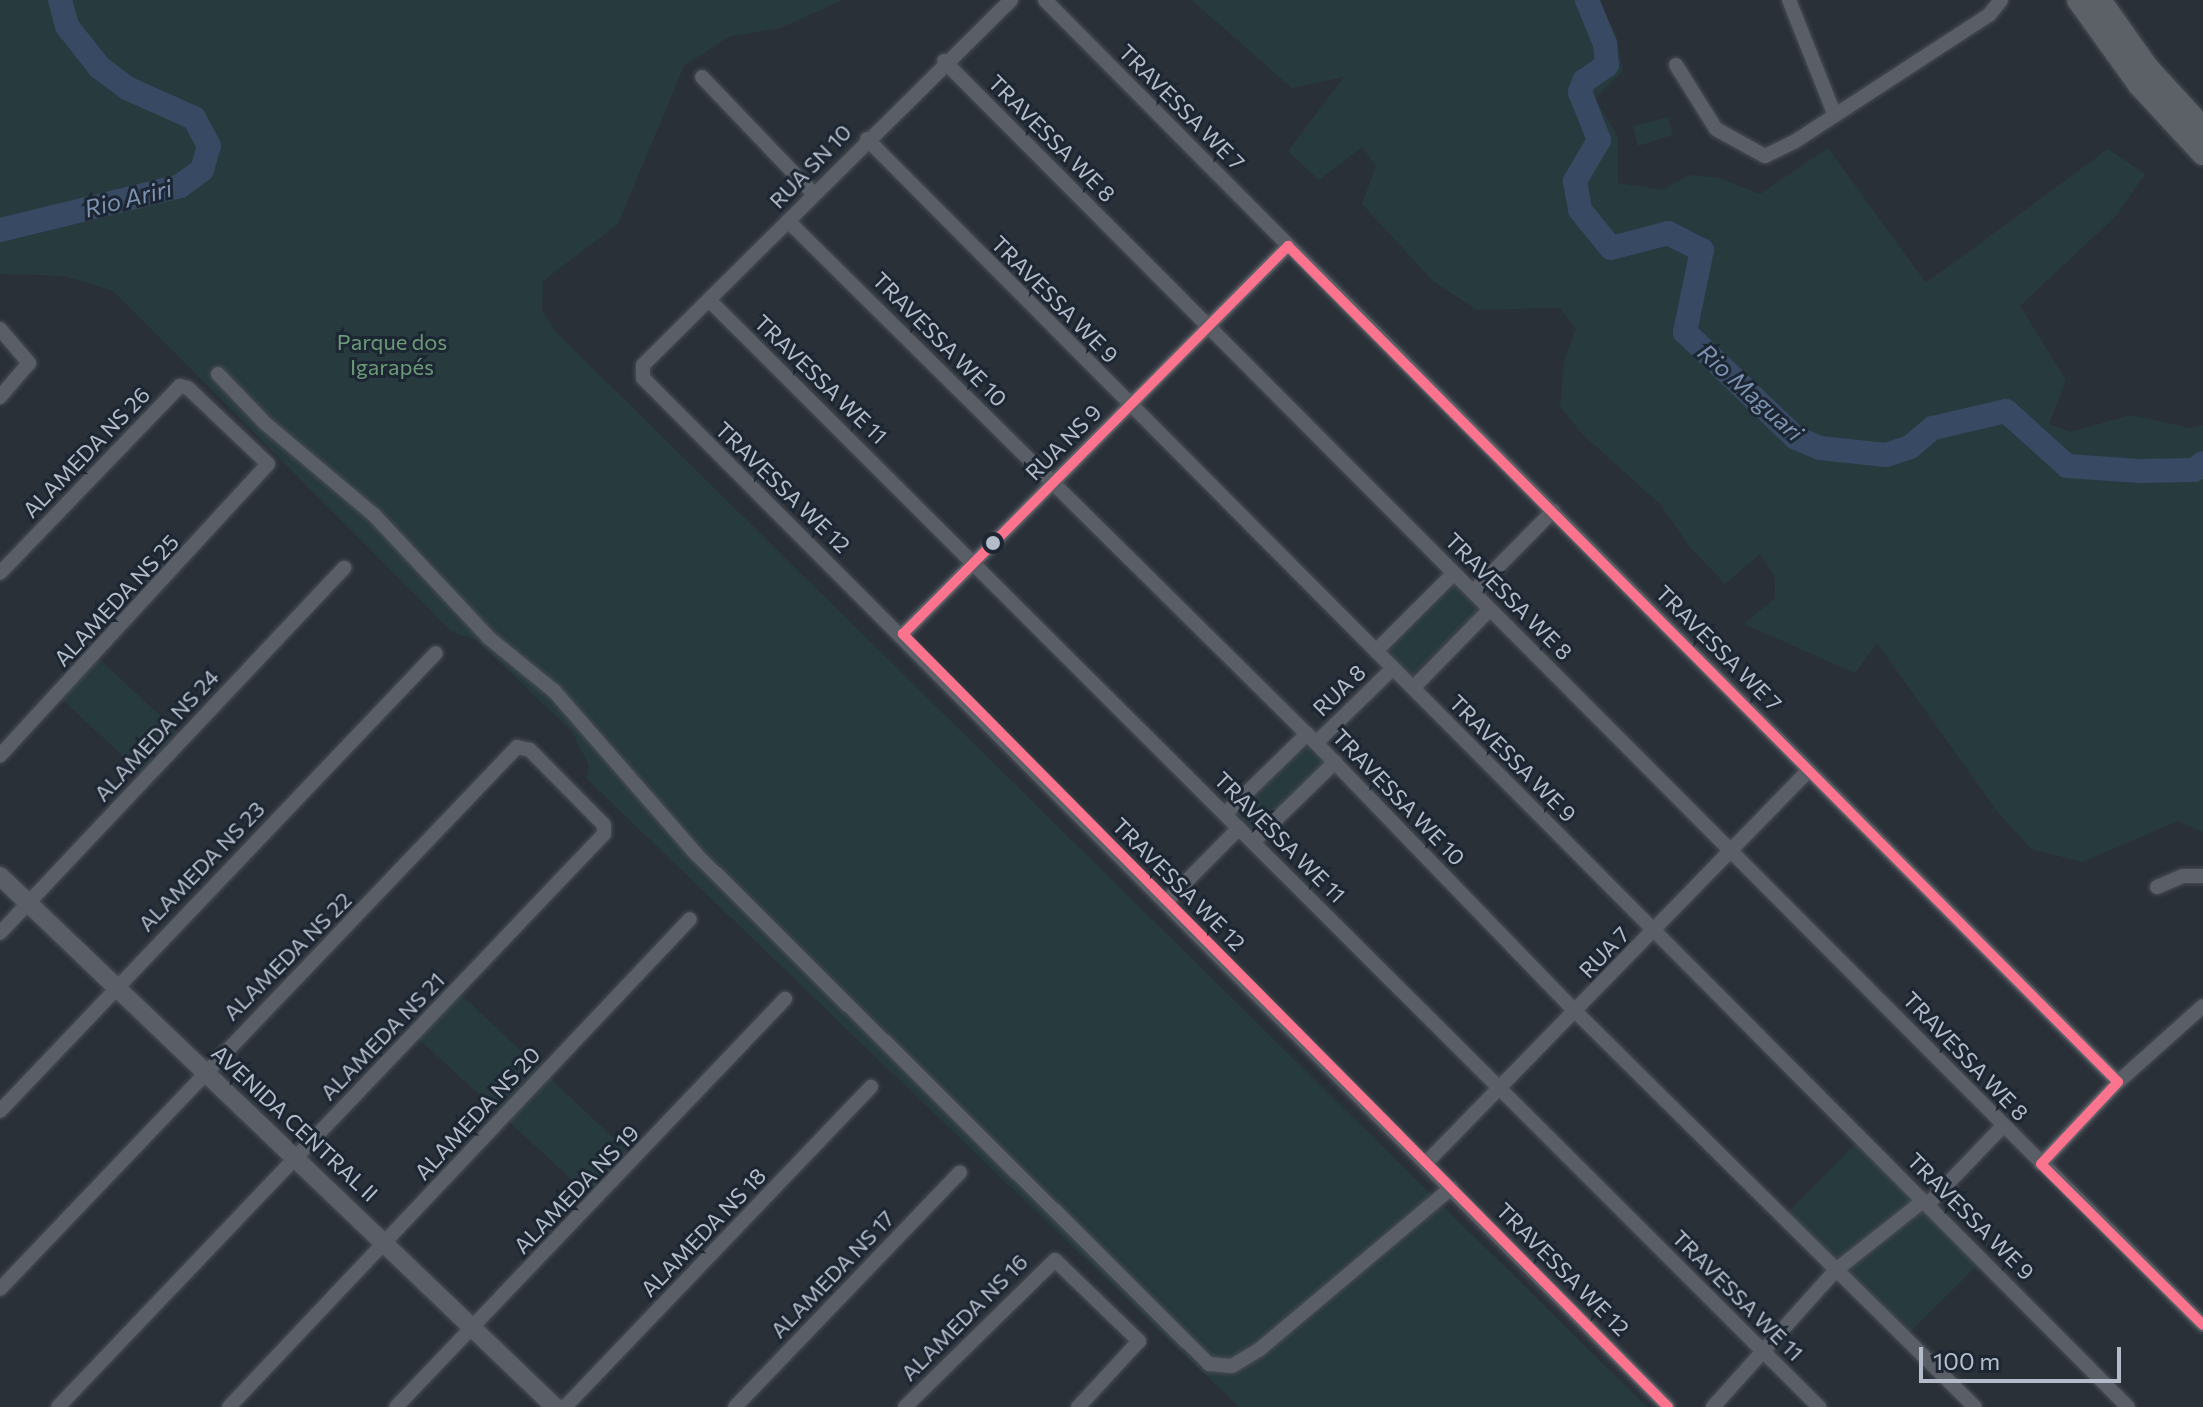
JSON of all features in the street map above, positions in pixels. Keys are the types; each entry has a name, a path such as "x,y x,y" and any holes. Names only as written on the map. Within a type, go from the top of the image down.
{"main road":[{"path":"2078,0 2139,85 2203,154"},
{"path":"2100,0 2148,68 2203,128"}],"street":[{"name":"RUA SN 10","path":"643,365 944,61 1011,0"},
{"name":"TRAVESSA WE 7","path":"1045,0 2118,1082"},
{"path":"1789,0 1834,113"},
{"path":"1676,65 1716,129 1754,154 1772,155 1989,15 2001,0"},
{"name":"TRAVESSA WE 8","path":"944,61 1733,850 2041,1164"},
{"path":"702,77 814,194"},
{"name":"TRAVESSA WE 9","path":"867,139 2128,1407"},
{"name":"TRAVESSA WE 10","path":"788,221 1312,738 1576,1012 1975,1407"},
{"name":"RUA NS 9","path":"903,634 1288,246"},
{"name":"TRAVESSA WE 11","path":"709,300 975,560 1819,1407"},
{"path":"0,329 25,353 28,366 0,397"},
{"name":"TRAVESSA WE 12","path":"643,365 643,378 653,392 903,634 1668,1407"},
{"path":"218,374 266,424 374,515 489,638 554,691 697,855 1209,1364 1232,1366 1260,1349 1451,1188"},
{"name":"ALAMEDA NS 26","path":"0,573 180,386 188,388 265,460 263,474"},
{"name":"ALAMEDA NS 25","path":"0,755 263,474"},
{"path":"1473,592 1553,511"},
{"name":"ALAMEDA NS 24","path":"0,933 344,568"},
{"path":"1376,651 1454,573"},
{"path":"1413,688 1490,609"},
{"name":"ALAMEDA NS 23","path":"0,1111 436,653"},
{"name":"RUA 8","path":"1225,814 1393,668"},
{"name":"ALAMEDA NS 22","path":"0,1289 204,1071 517,747 527,748 543,762 602,823 604,834"},
{"path":"1253,842 1335,762"},
{"name":"RUA 7","path":"1427,1162 1809,770"},
{"path":"1166,902 1239,828"},
{"name":"ALAMEDA NS 21","path":"58,1407 604,834"},
{"name":"AVENIDA CENTRAL II","path":"0,876 386,1241 471,1328 555,1407"},
{"path":"2157,887 2183,876 2203,876"},
{"name":"ALAMEDA NS 20","path":"229,1407 690,919"},
{"name":"ALAMEDA NS 19","path":"396,1407 785,999"},
{"path":"2203,1006 2118,1082 2041,1164 2203,1325"},
{"name":"ALAMEDA NS 18","path":"565,1407 871,1087"},
{"path":"1713,1407 1836,1270 1926,1202 2003,1126"},
{"name":"ALAMEDA NS 17","path":"735,1407 960,1172"},
{"name":"ALAMEDA NS 16","path":"905,1407 1055,1260 1139,1341 1078,1407"}],"green space":[{"name":"Parque dos Igarapés","path":"0,0 843,0 780,28 728,37 684,66 618,224 543,281 542,311 558,334 1647,1407 1239,1407 587,779 589,765 572,732 477,640 452,632 113,291 65,276 0,274"},
{"path":"1192,0 1597,0 1616,34 1623,71 1595,98 1618,137 1618,183 1663,190 1689,175 1720,178 1760,194 1828,148 1926,283 2108,149 2145,174 2117,215 2020,306 2066,380 2049,424 2070,432 2131,415 2190,428 2203,425 2203,832 2178,821 2082,862 2031,849 1997,811 1877,643 1855,673 1744,624 1775,598 1775,577 1760,554 1725,584 1689,546 1660,504 1582,434 1560,406 1564,361 1576,329 1560,308 1477,310 1433,281 1362,204 1376,166 1362,147 1319,180 1288,151 1344,77 1292,88"},
{"path":"1668,117 1673,135 1638,146 1633,126"},
{"path":"1454,584 1479,610 1410,677 1385,651"},
{"path":"95,655 180,734 141,773 57,695"},
{"path":"1308,742 1328,762 1255,833 1235,812"},
{"path":"454,988 634,1157 594,1200 411,1032"},
{"path":"1863,1136 1984,1259 1906,1336 1785,1215"}],"waterway":[{"name":"Rio Ariri","path":"0,230 180,186 202,170 209,146 194,118 127,88 100,68 67,26 60,0"},
{"name":"Rio Maguari","path":"1587,0 1605,44 1607,65 1584,81 1580,92 1599,140 1575,181 1580,210 1611,248 1668,233 1702,250 1685,332 1796,438 1820,448 1886,455 1910,447 1933,428 2006,411 2067,466 2140,471 2194,470 2203,463"}],"transit line":[{"path":"1668,1407 903,634 1288,246 2118,1082 2041,1164 2203,1325"}]}
